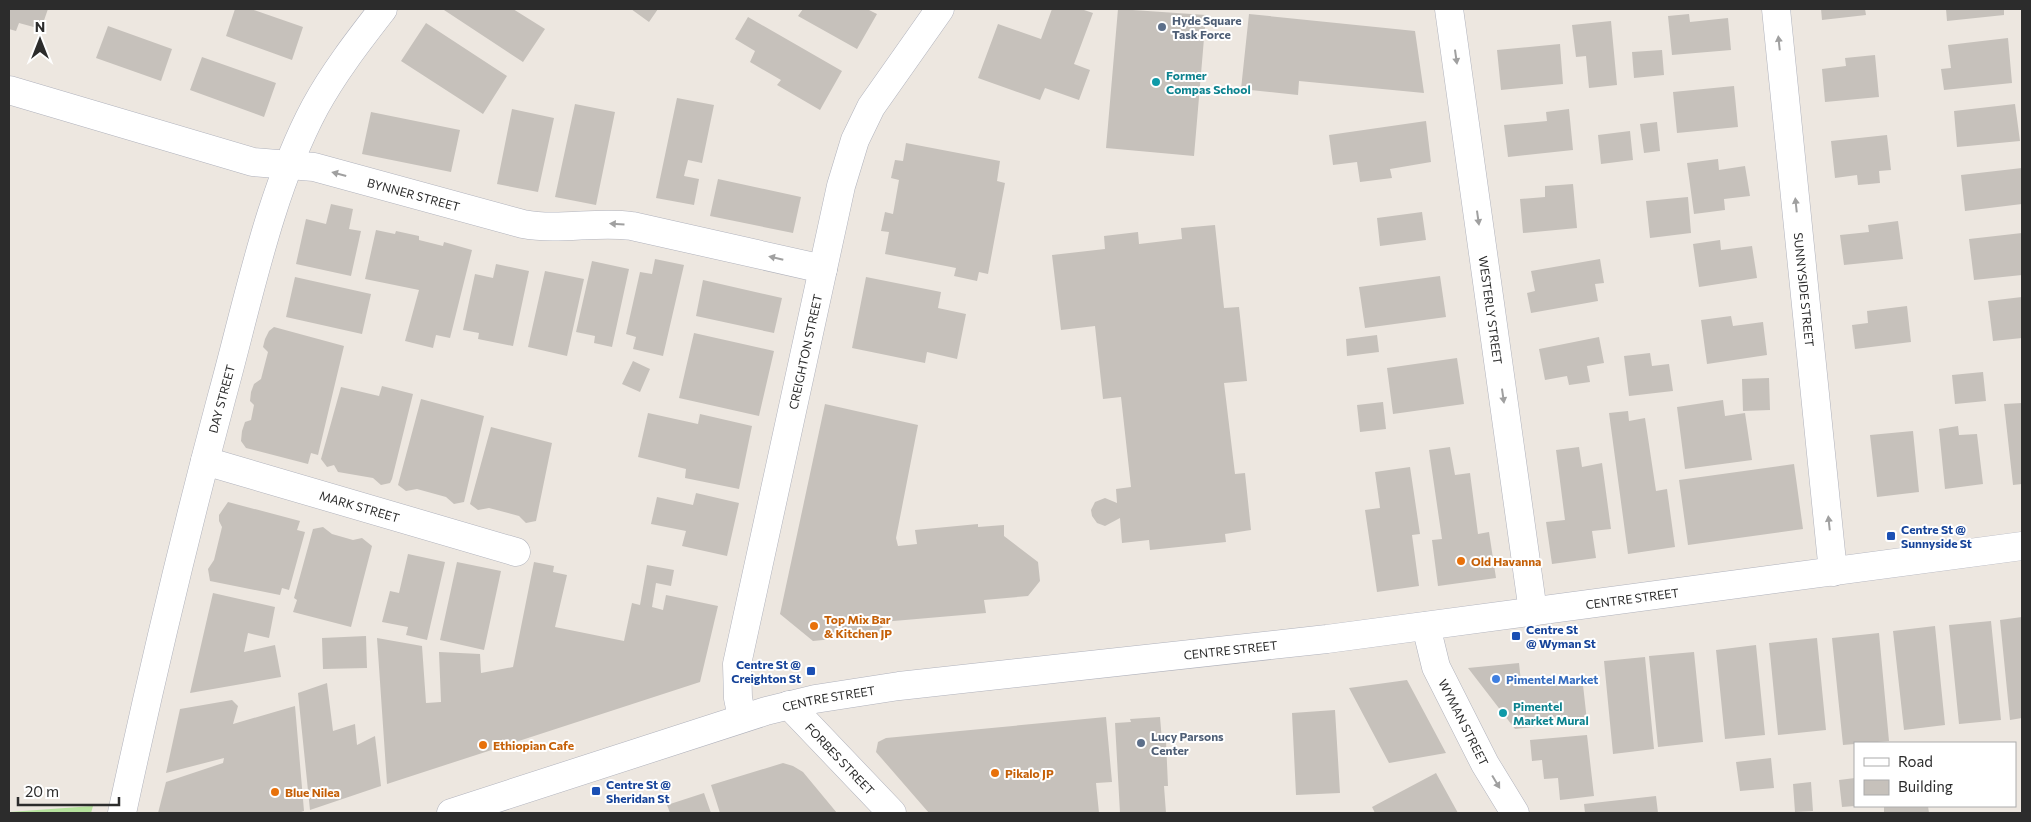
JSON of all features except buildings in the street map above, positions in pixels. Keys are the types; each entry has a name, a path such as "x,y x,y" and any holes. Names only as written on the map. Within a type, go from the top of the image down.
{"street":[{"name":"DAY STREET","path":"122,813 204,461 266,234 297,144 324,92 346,57 384,9"},
{"name":"CREIGHTON STREET","path":"742,718 738,698 737,664 841,186 862,122 940,9"},
{"name":"WESTERLY STREET","path":"1450,9 1533,612"},
{"name":"SUNNYSIDE STREET","path":"1776,9 1833,572"},
{"name":"BYNNER STREET","path":"9,90 253,162 314,168 523,224 552,228 606,224 632,226 823,269"},
{"name":"MARK STREET","path":"204,461 516,552"},
{"name":"CENTRE STREET","path":"452,813 742,718 788,705 899,686 1239,650 2022,546"},
{"name":"WYMAN STREET","path":"1426,626 1436,667 1485,764 1515,813"},
{"name":"FORBES STREET","path":"788,705 892,813"}],"green space":[{"path":"93,806 91,813 9,813 9,812"}],"place":[{"name":"Hyde Square Task Force","path":"1162,27"},
{"name":"Former Compas School","path":"1156,82"},
{"name":"Centre St @ Sunnyside St","path":"1891,536"},
{"name":"Old Havanna","path":"1461,561"},
{"name":"Top Mix Bar & Kitchen JP","path":"814,626"},
{"name":"Centre St @ Wyman St","path":"1516,636"},
{"name":"Centre St @ Creighton St","path":"811,671"},
{"name":"Pimentel Market","path":"1496,679"},
{"name":"Pimentel Market Mural","path":"1503,713"},
{"name":"Lucy Parsons Center","path":"1141,743"},
{"name":"Ethiopian Cafe","path":"483,745"},
{"name":"Pikalo JP","path":"995,773"},
{"name":"Centre St @ Sheridan St","path":"596,791"},
{"name":"Blue Nilea","path":"275,792"}]}
